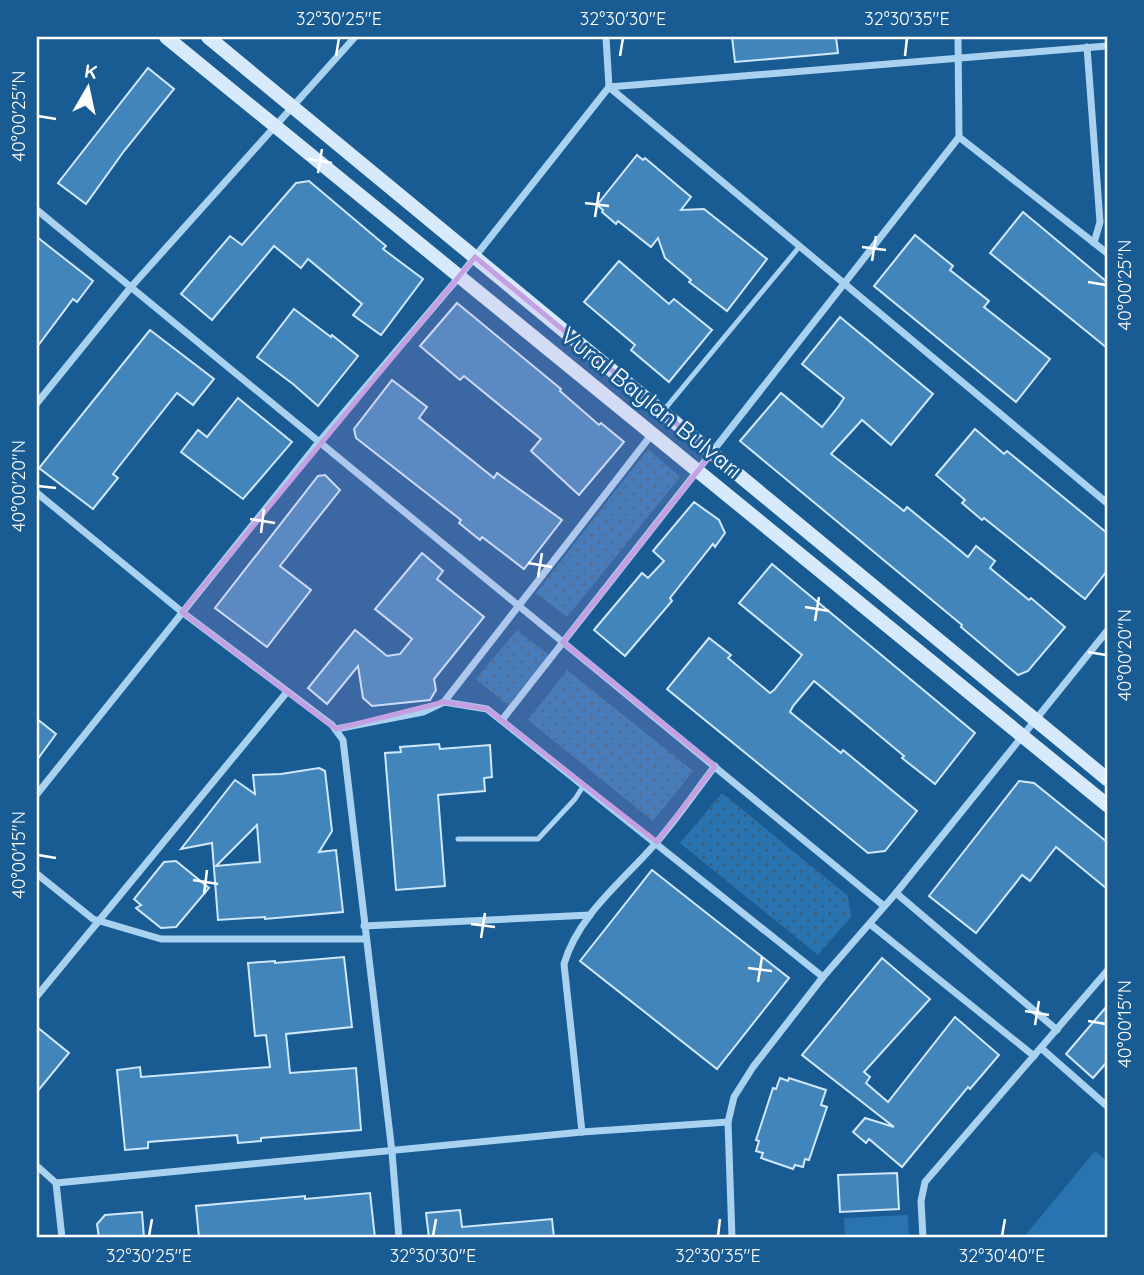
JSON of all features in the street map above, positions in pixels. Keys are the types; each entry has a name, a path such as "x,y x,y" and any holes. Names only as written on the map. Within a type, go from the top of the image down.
{"main road":[{"name":"Vural Baylan Bulvarı","path":"166,37 1107,805"},
{"name":"Vural Baylan Bulvarı","path":"208,37 1107,779"}],"street":[{"path":"37,403 131,287 355,37"},
{"path":"37,794 318,442 459,277 609,87 606,37"},
{"path":"502,720 959,137 958,37"},
{"path":"609,87 1107,46"},
{"path":"1087,47 1100,222 1094,243"},
{"path":"609,87 1107,503"},
{"path":"959,137 1107,253"},
{"path":"37,210 884,906"},
{"path":"336,729 423,712 444,702 652,433"},
{"path":"37,493 182,612 336,729 343,740 392,1152 399,1238"},
{"path":"732,1238 728,1122 734,1097 753,1067 823,977 896,893 1107,631"},
{"path":"37,996 287,692"},
{"path":"444,702 487,709 823,977"},
{"path":"582,1132 564,964 570,944 590,915 657,842 715,766"},
{"path":"37,874 93,919 161,939 365,939"},
{"path":"896,893 1057,1030"},
{"path":"364,926 590,915"},
{"path":"870,924 1034,1056"},
{"path":"923,1238 921,1201 925,1182 1107,971"},
{"path":"1041,1048 1107,1106"},
{"path":"56,1183 582,1132 728,1122"},
{"path":"37,1166 56,1183 62,1238"}],"lane":[{"path":"662,412 800,246"},
{"path":"458,839 538,839 575,799 583,785"}],"highlighted area":[{"path":"475,257 712,453 563,642 715,766 657,842 487,709 444,702 336,729 182,612"}],"shaded area":[{"path":"648,449 680,477 567,617 536,593"},
{"path":"517,630 550,656 509,706 476,679"},
{"path":"567,670 693,771 653,821 528,720"},
{"path":"722,793 848,896 851,917 818,955 680,843"},
{"path":"1095,1151 1107,1161 1107,1238 1023,1238"},
{"path":"908,1215 909,1238 845,1238 844,1218"}],"building":[{"path":"732,37 836,37 838,53 735,62"},
{"path":"148,68 174,89 86,204 58,183"},
{"path":"637,155 643,160 645,158 691,197 681,210 704,209 767,259 727,311 689,282 691,280 665,258 658,238 651,247 618,221 616,224 597,205"},
{"path":"309,181 386,246 383,249 423,279 381,335 353,315 362,304 308,259 301,268 274,246 212,320 181,294 230,236 242,245 296,183"},
{"path":"1023,212 1107,282 1107,348 990,253"},
{"path":"915,235 953,266 950,270 989,301 984,307 1050,359 1016,402 874,286"},
{"path":"37,237 93,281 77,302 73,299 37,347"},
{"path":"619,261 669,304 674,299 712,330 669,382 631,350 635,345 584,302"},
{"path":"457,303 561,389 560,391 599,425 601,423 624,442 579,495 531,451 541,439 464,376 460,380 420,346"},
{"path":"294,309 358,356 318,406 257,357"},
{"path":"840,317 933,394 891,445 862,420 831,454 904,511 907,507 968,557 976,546 995,561 990,568 1065,627 1028,671 1018,675 961,627 962,625 740,441 781,393 822,427 844,398 802,364"},
{"path":"150,330 214,379 193,405 177,393 113,474 118,478 93,509 39,468"},
{"path":"392,380 427,407 419,418 494,478 497,473 562,520 524,569 482,537 480,540 459,523 461,520 356,438 354,429"},
{"path":"238,398 292,442 243,499 181,452 198,430 207,437"},
{"path":"975,429 1004,454 1007,451 1107,533 1107,571 1085,599 984,518 982,520 962,503 965,500 936,475"},
{"path":"325,475 340,490 280,566 311,590 267,647 215,608 318,476"},
{"path":"694,502 719,520 725,533 715,547 713,544 670,598 672,601 625,656 594,630 642,573 648,578 664,561 653,551"},
{"path":"422,553 443,571 437,579 484,617 434,679 436,690 430,700 372,706 363,698 358,666 327,704 308,688 355,630 387,656 400,654 412,639 375,609"},
{"path":"772,564 975,733 935,784 814,681 793,706 790,712 841,753 843,750 917,811 885,851 868,853 667,689 709,638 731,655 728,658 770,693 774,690 802,655 739,603"},
{"path":"37,719 56,734 37,760"},
{"path":"439,744 440,749 490,745 492,777 484,778 485,791 438,795 445,886 396,890 385,753 401,752 400,747"},
{"path":"319,768 325,771 332,831 319,852 336,850 343,912 218,920 212,843 181,849 235,780 255,794 253,775","holes":["257,825 260,862 216,866"]},
{"path":"1019,781 1034,783 1107,842 1107,889 1056,847 1030,881 1022,875 976,933 929,896"},
{"path":"176,861 209,888 176,927 161,928 136,908 141,905 134,899 164,862"},
{"path":"652,870 789,978 717,1069 580,961"},
{"path":"344,957 352,1027 286,1034 290,1073 356,1068 361,1130 261,1138 261,1141 238,1143 237,1135 148,1142 148,1148 125,1150 117,1070 140,1067 141,1077 270,1067 266,1035 255,1036 248,963"},
{"path":"882,958 930,999 864,1072 870,1077 866,1083 888,1102 955,1017 999,1055 970,1089 968,1087 902,1167 869,1139 866,1143 853,1132 865,1118 894,1127 802,1055"},
{"path":"1107,1006 1107,1062 1093,1078 1066,1054"},
{"path":"37,1027 69,1053 37,1092"},
{"path":"780,1078 788,1081 789,1078 826,1090 821,1105 827,1107 809,1160 805,1159 803,1167 795,1165 793,1169 761,1158 763,1153 756,1151 759,1141 756,1140 773,1088 776,1089"},
{"path":"897,1173 899,1209 840,1212 838,1175"},
{"path":"370,1193 375,1238 199,1238 196,1206"},
{"path":"460,1210 462,1227 552,1219 554,1238 429,1238 426,1213"},
{"path":"142,1212 144,1238 99,1238 97,1224 105,1215"}]}
